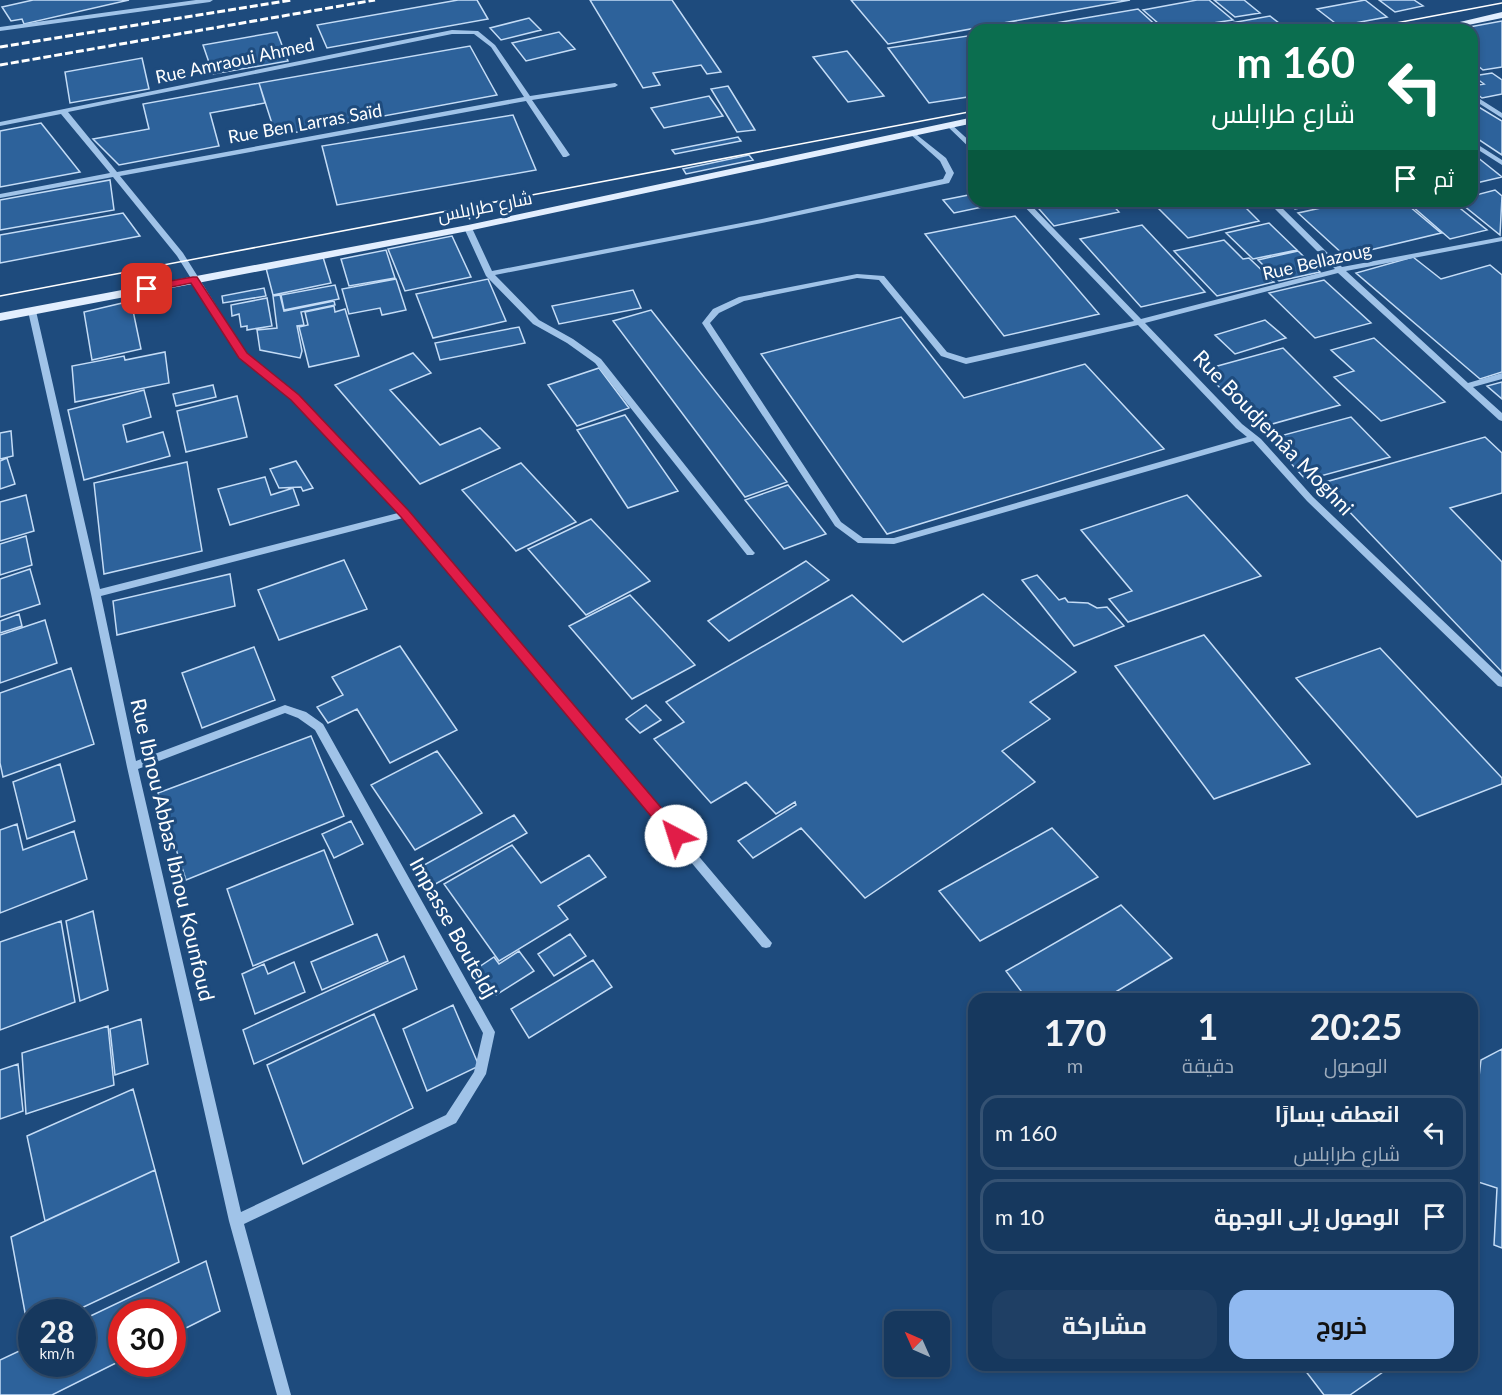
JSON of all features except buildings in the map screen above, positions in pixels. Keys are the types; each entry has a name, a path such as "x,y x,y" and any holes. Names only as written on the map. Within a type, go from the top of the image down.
{"main road":[{"path":"1459,24 1502,15"},
{"name":"شارع طرابلس","path":"0,317 468,228 968,121"}],"street":[{"path":"0,29 210,0"},
{"name":"Rue Amraoui Ahmed","path":"0,124 452,32 476,32 493,46 529,98"},
{"name":"Rue Ben Larras Saïd","path":"0,196 529,98 615,85"},
{"path":"529,98 566,155"},
{"path":"1478,100 1502,116"},
{"path":"63,111 180,255 193,280 243,355 295,398 405,514 766,943"},
{"path":"949,125 968,144"},
{"path":"489,274 762,221 946,180 950,174 943,160 912,133"},
{"path":"1478,147 1502,163"},
{"name":"Rue Boudjemâa Moghni","path":"1029,207 1239,426 1254,438 1310,499 1502,683"},
{"path":"1277,207 1340,270 1502,418"},
{"path":"468,228 489,274 536,322 570,341 598,361 750,553"},
{"name":"Rue Bellazoug","path":"1254,438 894,541 861,541 838,524 706,323 716,310 742,299 857,276 881,278 944,354 966,361 1141,322 1340,270 1502,239"},
{"name":"Rue Ibnou Abbas Ibnou Kounfoud","path":"32,311 96,594 132,767 236,1221 284,1395"},
{"path":"1466,386 1502,376"},
{"path":"96,594 405,514"},
{"name":"Impasse Bouteldj","path":"132,767 285,709 302,715 319,727 489,1032 480,1074 451,1119 236,1221"}],"tram line":[{"path":"1391,24 1502,3"},
{"path":"0,296 968,112"}],"railway":[{"path":"0,47 292,0"},
{"path":"0,65 375,0"}],"route":[{"path":"147,289 193,280 243,355 295,398 405,514 676,836"}]}
